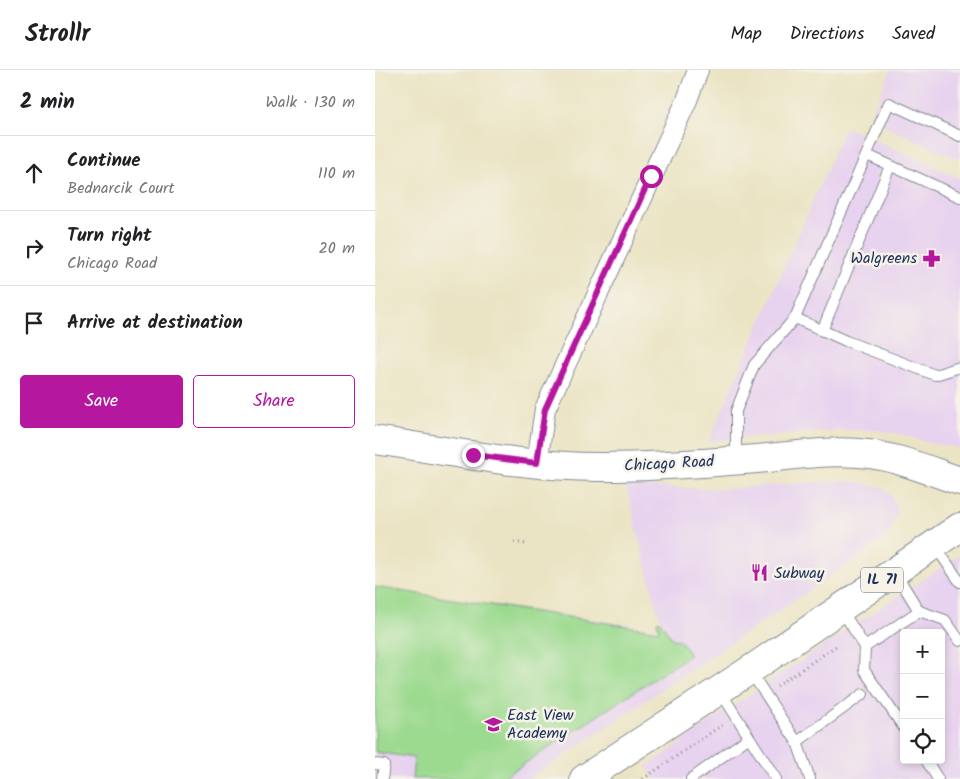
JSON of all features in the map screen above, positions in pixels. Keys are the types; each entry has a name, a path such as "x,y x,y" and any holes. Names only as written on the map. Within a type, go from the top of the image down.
{"main road":[{"name":"Chicago Road","path":"375,440 537,463 581,467 656,467 839,452 869,454 901,461 960,481"},
{"name":"IL 71","path":"584,779 841,609 960,527"}],"street":[{"path":"537,463 545,409 687,100 698,70"}],"lane":[{"path":"736,461 736,411 754,365 795,318 889,103 960,136"},
{"path":"867,155 960,197"},
{"path":"822,331 890,166"},
{"path":"795,318 822,331 935,375 960,367"},
{"path":"935,545 960,582"},
{"path":"895,572 919,611 945,620 960,641"},
{"path":"841,609 865,646 864,670 900,722"},
{"path":"865,646 919,611"},
{"path":"749,670 797,742 810,779"},
{"path":"720,690 775,779"},
{"path":"797,742 863,694"},
{"path":"691,779 748,738"},
{"path":"375,764 384,765 382,779"},
{"path":"929,764 939,779"}],"path":[{"path":"514,542 525,544"},
{"path":"779,685 836,646"},
{"path":"643,779 725,722"}],"shaded area":[{"path":"891,70 960,70 960,160 869,119"},
{"path":"845,127 960,178 960,448 933,444 900,434 875,430 843,430 709,441"},
{"path":"834,481 857,482 882,487 892,496 897,512 891,530 868,551 529,779 375,779 375,587 667,631 676,643 659,617 626,486 721,489"},
{"path":"960,555 960,779 653,779 655,778 646,767 728,709"}],"green space":[{"name":"East View Academy","path":"375,587 659,631 657,621 660,621 672,639 680,640 690,655 501,779 412,779 414,758 375,752"}],"place":[{"name":"Walgreens","path":"931,258"},
{"name":"Subway","path":"760,573"},
{"name":"East View Academy","path":"493,724"}],"route":[{"path":"473,455 537,463 545,409 651,176"}]}
